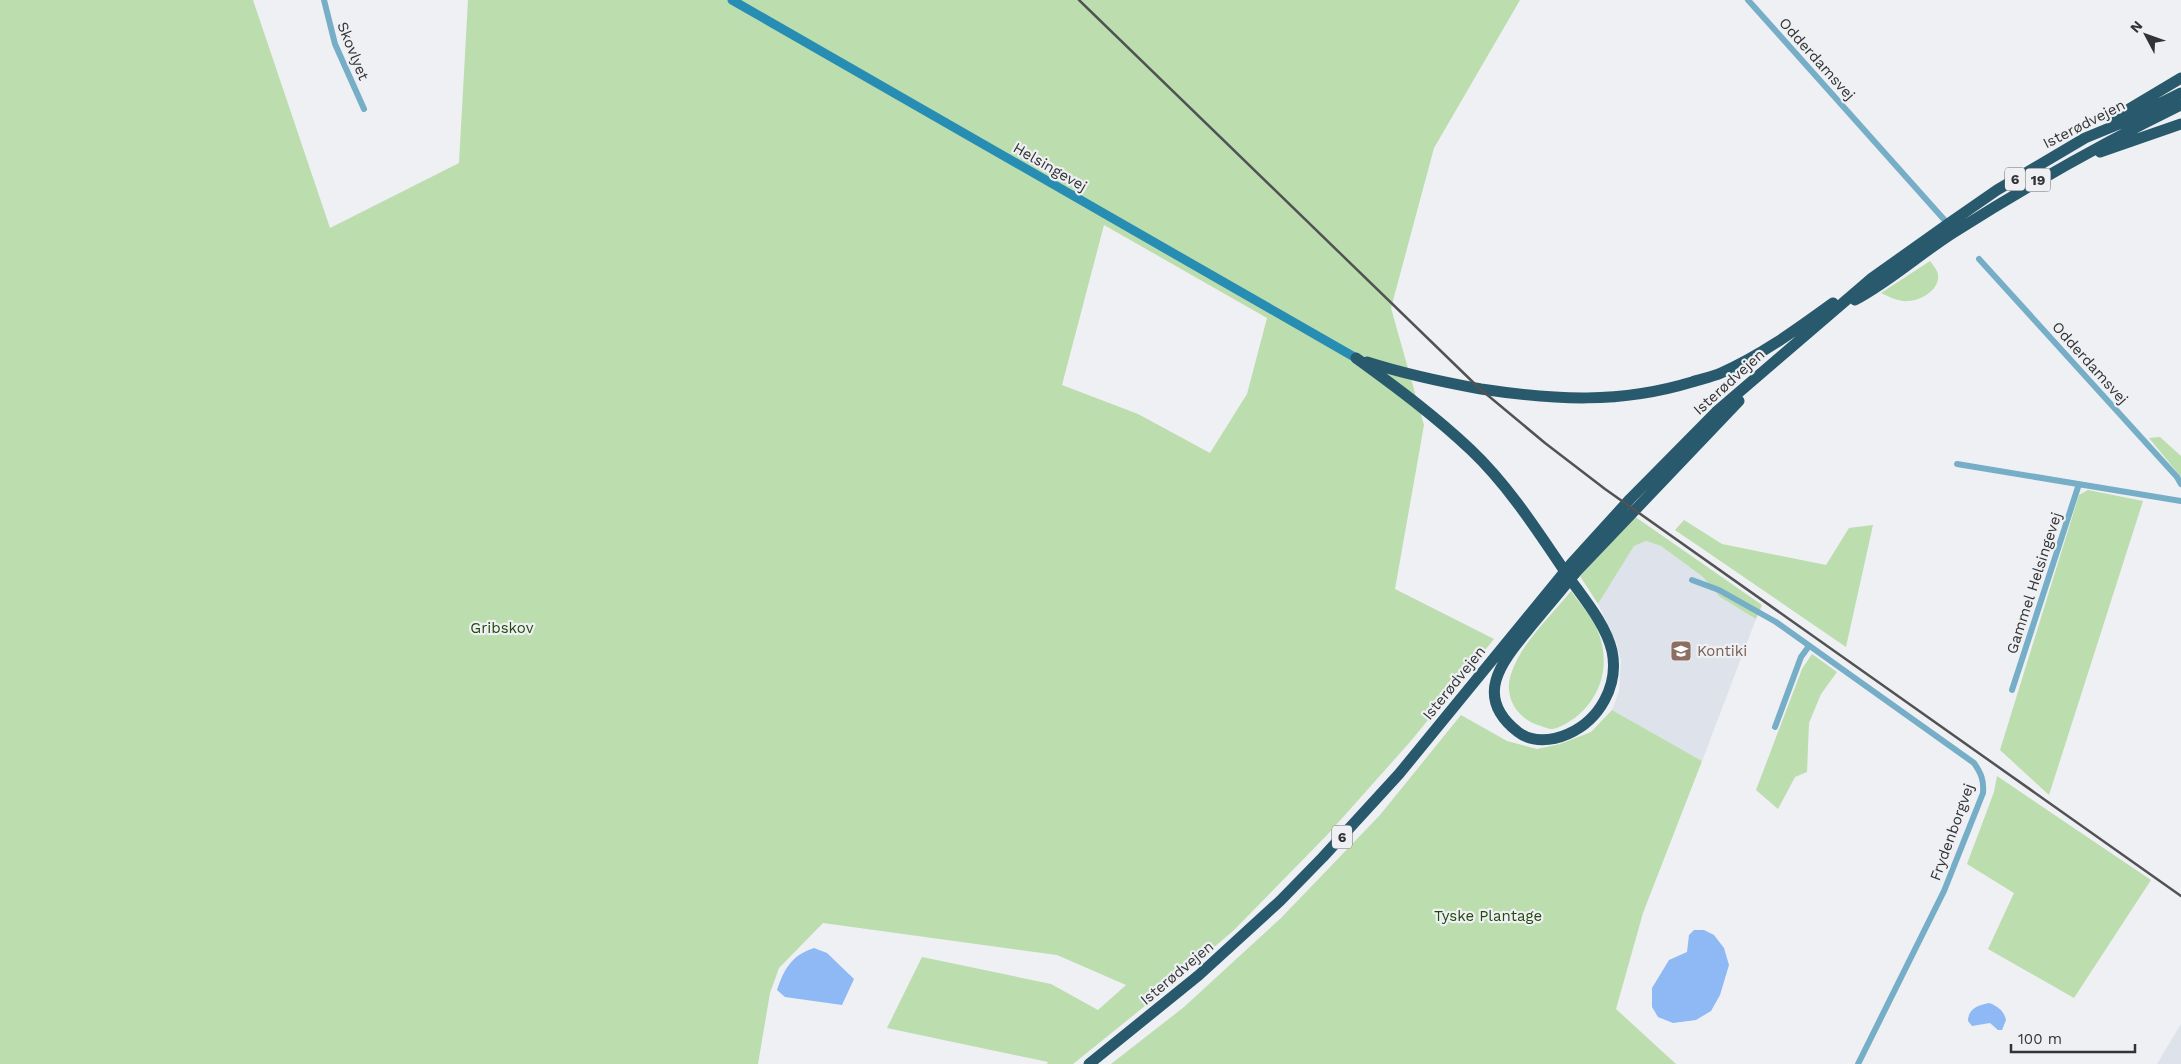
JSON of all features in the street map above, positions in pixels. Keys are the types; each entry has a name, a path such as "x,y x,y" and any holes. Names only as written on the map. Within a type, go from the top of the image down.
{"highway":[{"name":"6","path":"2085,138 2181,78"},
{"name":"Isterødvejen","path":"1834,311 1860,297 1951,228 1997,190 2085,138 2119,124 2181,93"},
{"name":"Isterødvejen","path":"1089,1064 1199,975 1274,908 1399,774 1560,577 1600,531 1685,443 1759,374 1872,278 1951,228 2068,163 2181,105"},
{"path":"2068,163 2181,124"},
{"path":"1356,358 1404,374 1446,384 1522,395 1588,399 1625,397 1665,390 1719,374 1760,354 1872,278"},
{"path":"1356,358 1438,421 1492,472 1546,545 1586,602 1605,632 1612,650 1614,670 1610,689 1602,706 1589,721 1574,732 1557,739 1539,740 1522,735 1508,724 1498,709 1494,691 1497,673 1505,657 1577,571 1736,404 1759,374"}],"street":[{"name":"Skovlyet","path":"324,0 335,44 364,109"},
{"name":"Helsingevej","path":"732,0 1356,358"},
{"name":"Odderdamsvej","path":"1748,0 1951,228"},
{"name":"Odderdamsvej","path":"1979,259 2181,484"},
{"path":"1956,464 2181,501"},
{"name":"Gammel Helsingevej","path":"2012,690 2078,484"},
{"name":"Frydenborgvej","path":"1692,580 1719,590 1776,622 1974,763 1984,781 1983,793 1944,892 1858,1064"},
{"path":"1775,727 1801,657 1809,646"}],"shaded area":[{"name":"Kontiki","path":"1646,541 1661,546 1703,577 1720,597 1756,619 1702,761 1612,710 1619,691 1621,661 1616,642 1598,604 1634,546"},
{"path":"2181,1024 2181,1064 2157,1064"}],"green space":[{"name":"Gribskov","path":"0,0 253,0 330,228 459,163 468,0 1520,0 1434,148 1391,308 1424,425 1395,589 1494,639 1410,742 1328,834 1234,930 1161,993 1073,1064 1047,1064 1048,1062 887,1028 922,957 1051,984 1098,1010 1126,985 1057,955 823,923 779,968 770,993 758,1064 0,1064","holes":["1104,225 1267,318 1247,394 1210,453 1138,414 1062,385"]},
{"path":"1930,261 1937,272 1938,280 1933,290 1928,294 1918,299 1905,301 1894,299 1881,293"},
{"path":"2160,437 2181,456 2181,477 2149,438"},
{"path":"2088,490 2143,501 2049,795 2000,750 2079,495"},
{"path":"1634,516 1762,605 1756,619 1720,597 1703,577 1661,546 1646,541 1634,546 1598,604 1580,576"},
{"path":"1684,520 1722,544 1826,565 1849,528 1873,525 1846,647 1675,530"},
{"path":"1571,591 1597,629 1601,641 1604,665 1598,688 1585,708 1567,723 1551,729 1525,719 1519,713 1511,699 1509,683 1511,674 1522,651 1537,630"},
{"path":"1812,654 1837,672 1821,694 1809,723 1807,772 1795,777 1778,809 1756,790 1802,669"},
{"name":"Tyske Plantage","path":"1612,710 1702,761 1643,913 1616,1009 1676,1064 1111,1064 1184,1007 1281,918 1380,815 1461,715 1507,741 1537,749 1560,744 1591,732"},
{"path":"1997,776 2151,880 2074,998 1988,949 2014,893 1967,864 1994,792"}],"water":[{"path":"1694,930 1704,930 1714,935 1724,948 1729,965 1720,995 1711,1011 1696,1020 1673,1023 1658,1017 1652,1007 1652,988 1669,960 1687,952 1689,935"},
{"path":"814,948 827,953 854,979 842,1005 785,997 777,990 786,969 794,959"},
{"path":"1989,1003 1998,1007 2004,1014 2006,1020 2002,1030 1998,1030 1990,1023 1972,1026 1968,1021 1972,1010"}],"railway":[{"path":"1079,0 1479,388 1545,443 1605,489 2181,896"}],"place":[{"name":"Kontiki","path":"1681,651"}]}
